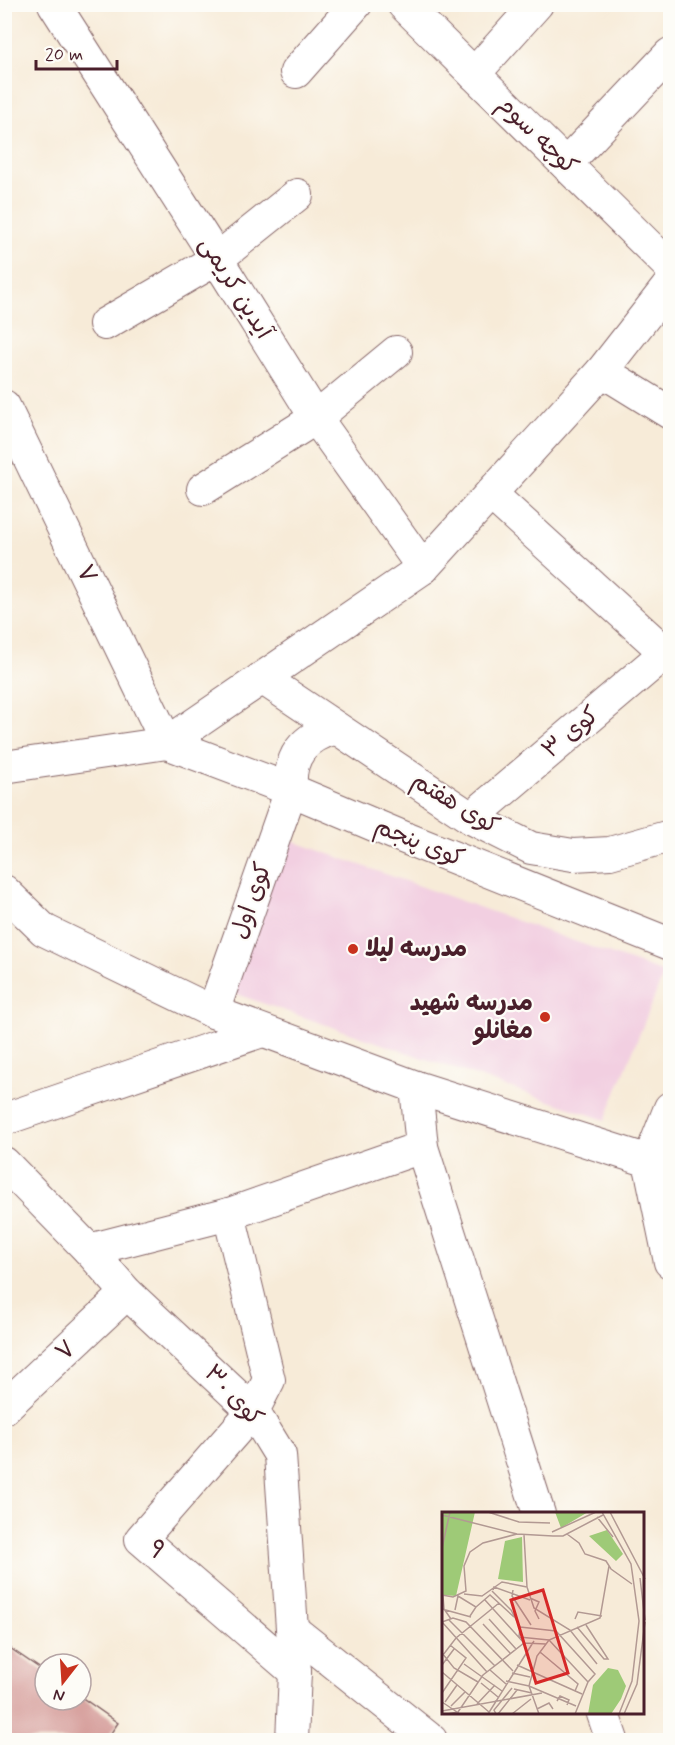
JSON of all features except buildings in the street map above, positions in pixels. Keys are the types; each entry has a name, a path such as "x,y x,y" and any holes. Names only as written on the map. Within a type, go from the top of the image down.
{"street":[{"name":"آیدین کریمی","path":"54,4 217,258 316,418 423,568"},
{"path":"296,72 356,4"},
{"name":"کوچه سوم","path":"403,4 670,267"},
{"path":"474,74 537,4"},
{"path":"566,164 670,54"},
{"path":"105,324 217,258 297,195"},
{"path":"4,767 166,743 423,568 602,371 670,284"},
{"path":"203,489 316,418 396,352"},
{"path":"602,371 670,412"},
{"name":"۷","path":"4,406 166,743"},
{"path":"491,494 668,651"},
{"name":"کوی ۳","path":"471,818 668,651"},
{"name":"کوی هفتم","path":"262,678 471,818 531,848 573,855 610,853 669,841"},
{"name":"کوی اول","path":"213,1012 291,790 290,777 293,763 299,750 309,740 322,732 336,729"},
{"name":"کوی پنجم","path":"166,743 291,790 405,838 663,936"},
{"path":"4,891 44,930 213,1012 416,1087 649,1161"},
{"path":"8,1118 262,1031"},
{"path":"416,1087 422,1147 538,1512"},
{"path":"670,1108 649,1161 670,1262"},
{"path":"89,1250 229,1214 422,1147"},
{"name":"کوی ۳۰","path":"10,1181 89,1250 127,1293 253,1411 280,1455 295,1672 291,1740"},
{"path":"229,1214 269,1380 253,1411"},
{"name":"۷","path":"4,1408 127,1293"},
{"name":"۹","path":"253,1411 141,1539 295,1672"},
{"path":"293,1630 431,1740"},
{"path":"604,1715 612,1740"}],"shaded area":[{"path":"281,837 664,973 605,1120 227,991"}],"place":[{"name":"مدرسه لیلا","path":"353,949"},
{"name":"مدرسه شهید مغانلو","path":"545,1017"}]}
